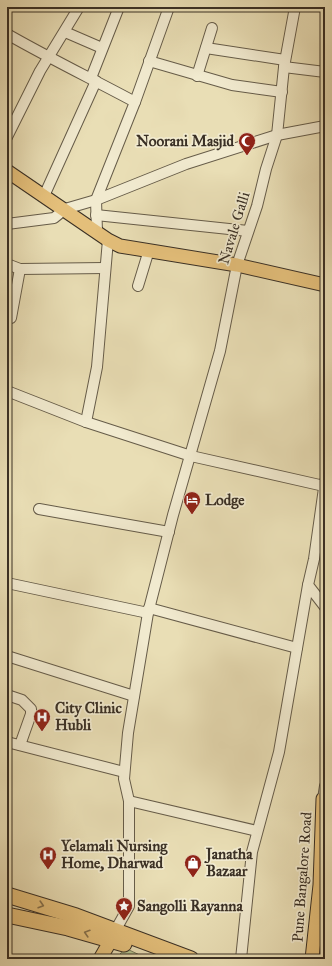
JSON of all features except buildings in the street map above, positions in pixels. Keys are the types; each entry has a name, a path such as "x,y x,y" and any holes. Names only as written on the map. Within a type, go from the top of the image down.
{"highway":[{"path":"7,895 76,916 113,936 164,959"},
{"path":"7,915 113,936 191,959"}],"main road":[{"path":"7,171 66,209 108,240 120,246 237,265 325,285"},
{"name":"Pune Bangalore Road","path":"312,959 320,885 324,794"},
{"path":"100,959 113,936"}],"street":[{"path":"7,137 40,71 49,59 79,7"},
{"path":"44,196 94,80 102,48 119,7"},
{"path":"97,232 96,200 170,7"},
{"name":"Navale Galli","path":"113,936 129,906 129,801 124,772 128,733 149,611 169,532 220,351 237,265 277,135 284,64 295,7"},
{"path":"197,76 212,28"},
{"path":"65,32 102,48"},
{"path":"7,34 49,59 94,80 134,102"},
{"path":"206,48 325,72"},
{"path":"149,61 232,85 282,92"},
{"path":"7,224 54,218 66,209 96,200 186,164 277,135 325,126"},
{"path":"96,215 248,231"},
{"path":"86,422 97,367 108,240"},
{"path":"138,286 149,250"},
{"path":"7,264 20,269 105,268"},
{"path":"11,318 20,269"},
{"path":"7,391 86,422 191,456 324,484 314,559 308,585 279,752 252,852 241,959"},
{"path":"40,509 169,532"},
{"path":"7,582 149,611 297,648"},
{"path":"308,585 325,607"},
{"path":"7,656 134,696"},
{"path":"7,695 22,700 31,709 31,714 20,745"},
{"path":"7,742 124,772"},
{"path":"129,801 257,831"}],"green space":[{"path":"125,948 148,959 116,959"}],"place":[{"name":"Noorani Masjid","path":"247,156"},
{"name":"Lodge","path":"192,515"},
{"name":"City Clinic Hubli","path":"42,732"},
{"name":"Yelamali Nursing Home, Dharwad","path":"48,870"},
{"name":"Janatha Bazaar","path":"193,878"},
{"name":"Sangolli Rayanna","path":"124,921"}]}
